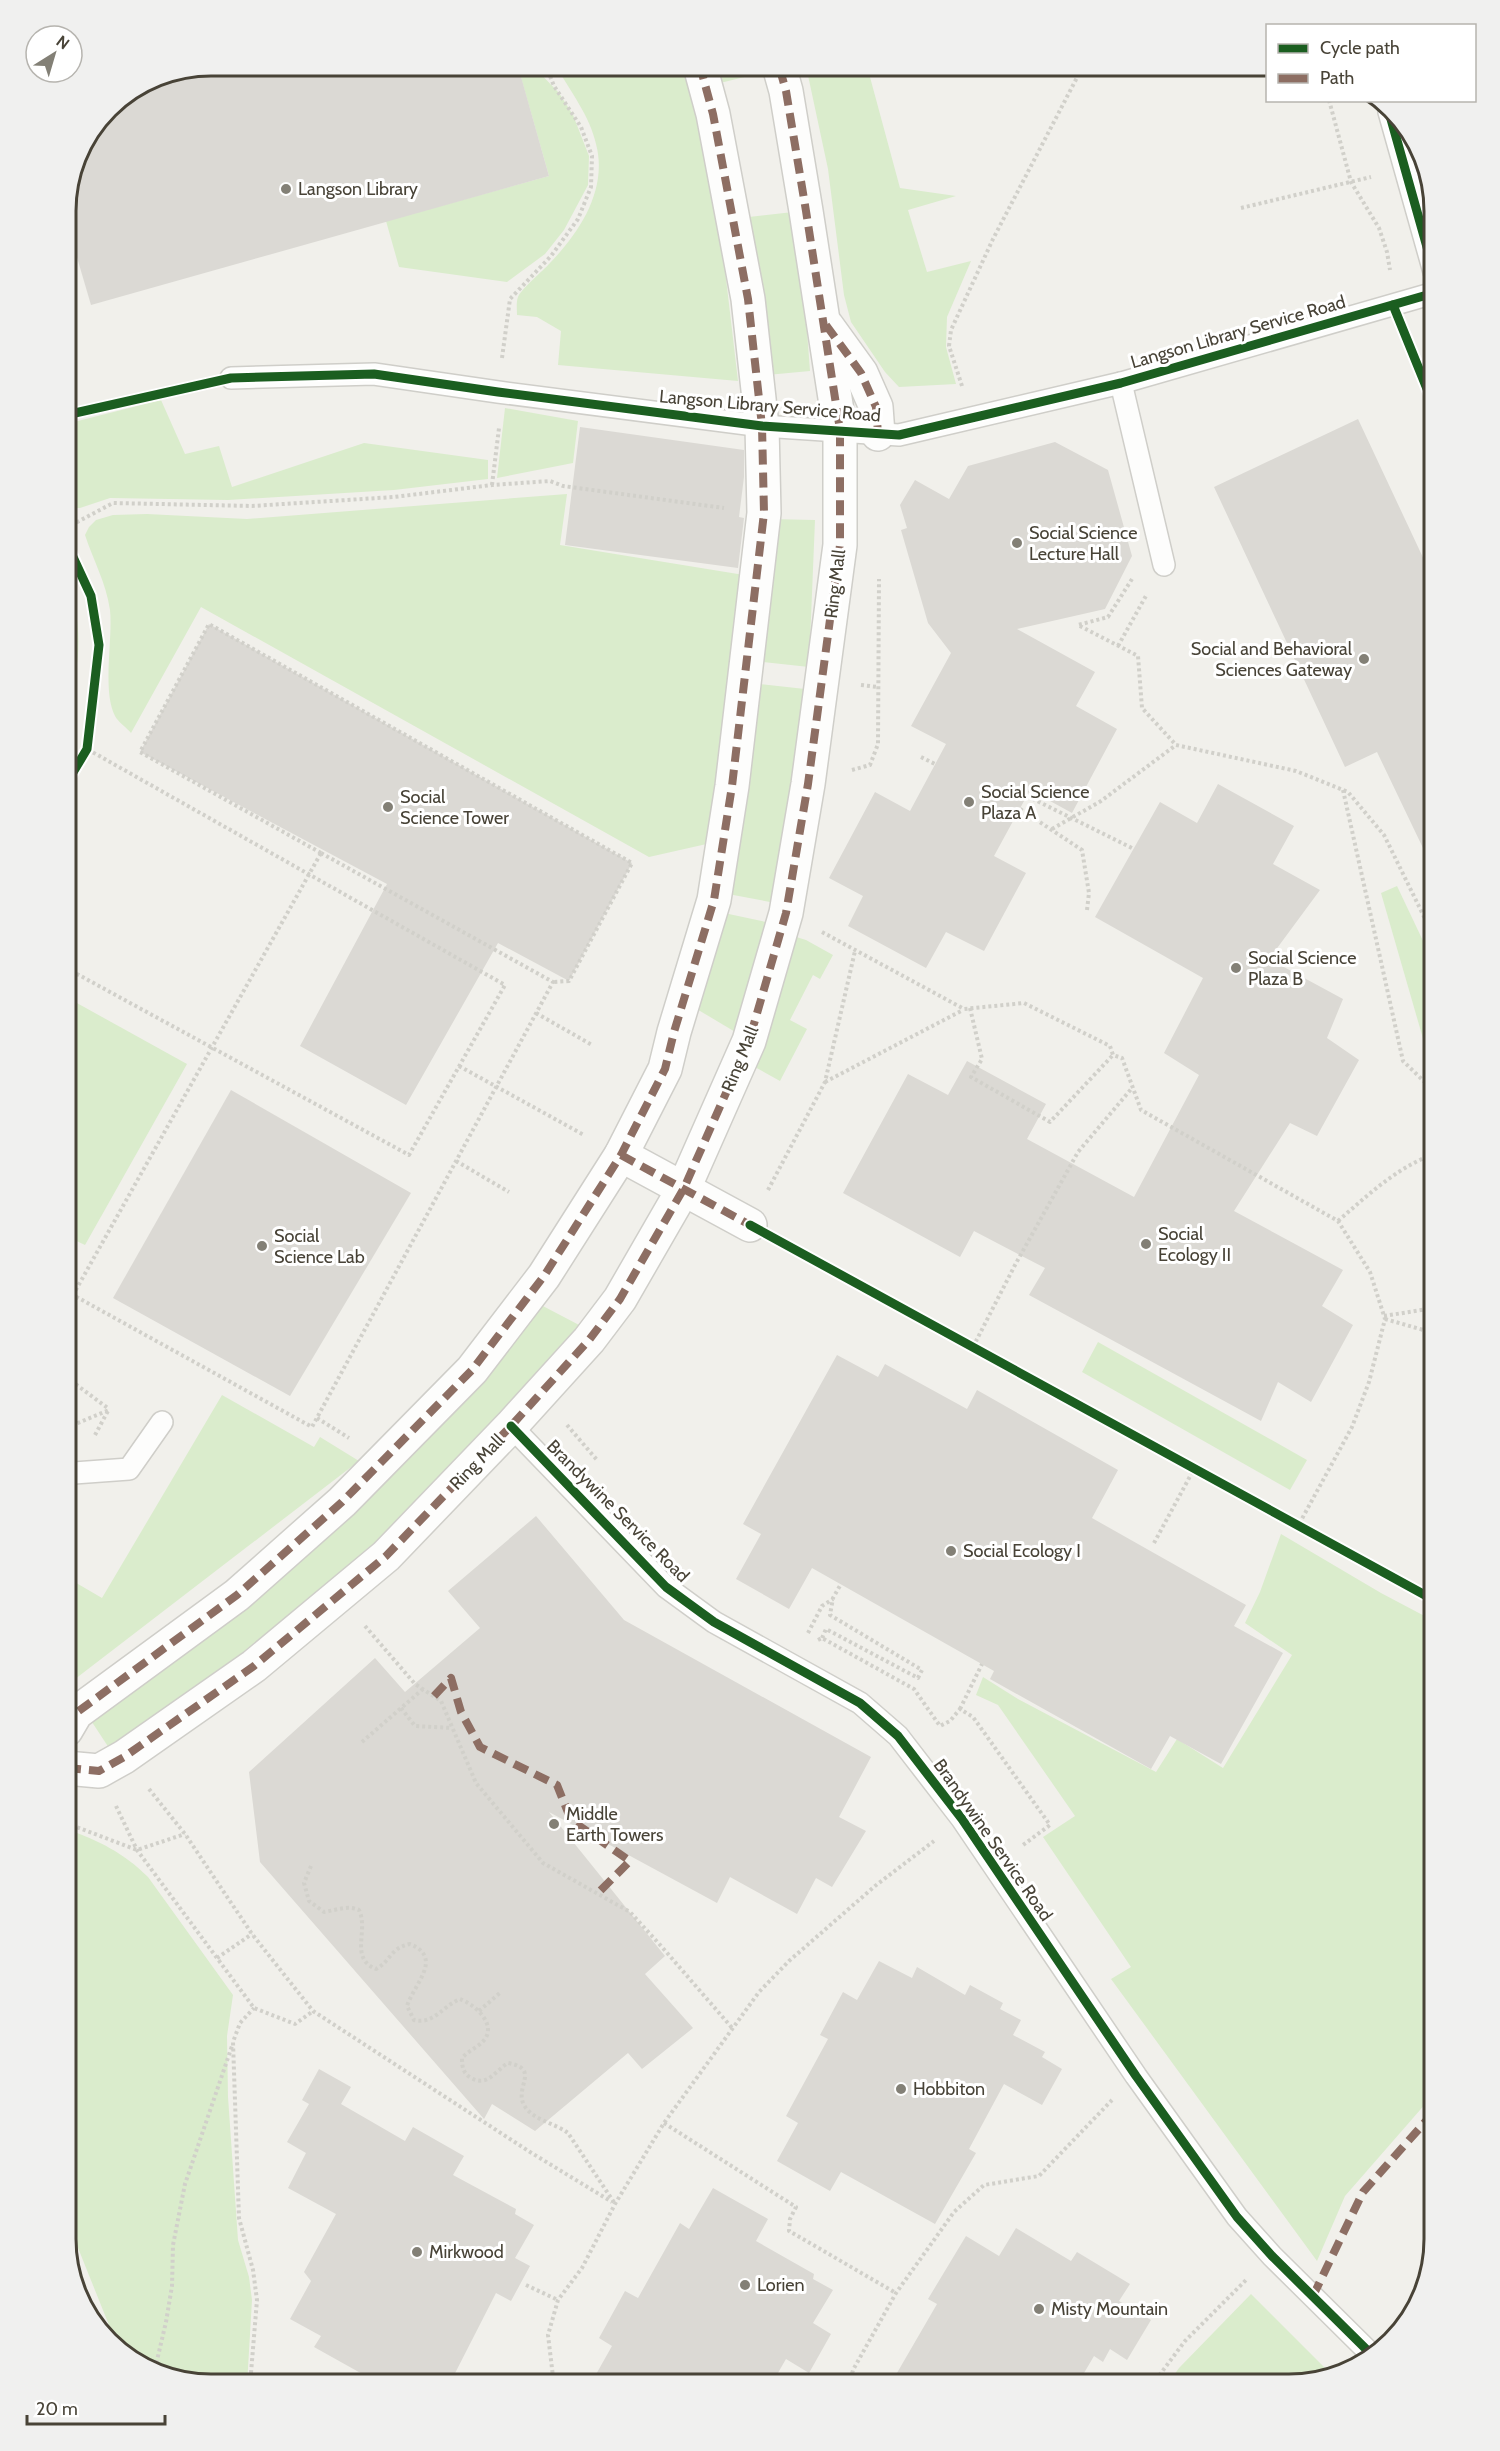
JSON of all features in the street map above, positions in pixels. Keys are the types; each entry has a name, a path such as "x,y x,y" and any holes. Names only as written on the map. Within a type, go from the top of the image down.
{"street":[{"path":"76,1713 237,1595 342,1502 472,1370 544,1276 621,1155 665,1069 714,900 732,786 764,513 762,426 748,299 713,114 703,76"},
{"name":"Ring Mall","path":"76,1769 99,1771 124,1758 254,1666 386,1556 511,1426 589,1340 620,1299 684,1188 749,1041 786,913 808,784 840,545 840,430 783,77"},
{"path":"824,323 861,373 876,407 878,434"},
{"path":"621,1155 750,1225"}],"lane":[{"path":"1393,126 1424,236"},
{"name":"Langson Library Service Road","path":"231,378 374,374 762,426 899,435 1121,383 1424,296"},
{"path":"1121,383 1164,565"},
{"path":"76,1473 129,1469 162,1422"},
{"name":"Brandywine Service Road","path":"511,1426 666,1587 714,1622 861,1703 898,1736 962,1819 1136,2076 1237,2217 1272,2256 1367,2350"}],"path":[{"path":"492,485 501,412 498,392 510,299 551,256 578,219 591,187 592,156 581,127 550,76"},
{"path":"964,395 949,346 951,330 993,239 1077,77"},
{"path":"1330,102 1351,182 1379,228 1387,252 1393,305"},
{"path":"1241,208 1405,169"},
{"path":"77,522 113,503 252,506 394,497 492,485 550,481 563,486 720,508"},
{"path":"1118,646 1164,565"},
{"path":"870,765 878,740 879,571"},
{"path":"1136,572 1108,617 1078,625 1138,656 1142,708 1176,745 1296,771 1348,792 1384,835 1424,917"},
{"path":"209,624 632,863 569,981 553,982 321,854 140,752 209,624"},
{"path":"1052,829 1101,801 1176,745"},
{"path":"77,974 410,1155 506,985 85,749"},
{"path":"921,757 935,764"},
{"path":"1343,790 1403,1061 1424,1081"},
{"path":"1027,796 1134,849"},
{"path":"1020,809 1082,850 1089,892 1087,910"},
{"path":"76,1289 321,854"},
{"path":"786,913 964,1009"},
{"path":"750,1225 825,1082 855,950"},
{"path":"76,1297 312,1427 553,982"},
{"path":"825,1082 964,1009 970,1008 1024,1003 1110,1046 1113,1055"},
{"path":"970,1008 982,1059 971,1077 1050,1122 1113,1055"},
{"path":"536,1013 592,1045"},
{"path":"1113,1055 1122,1058 1141,1110 1338,1221 1370,1272 1384,1318 1369,1382 1352,1427 1298,1526"},
{"path":"459,1066 551,1118"},
{"path":"973,1347 1078,1152 1132,1088"},
{"path":"1338,1221 1382,1182 1424,1158"},
{"path":"456,1161 509,1192"},
{"path":"1384,1318 1424,1310"},
{"path":"1384,1318 1424,1330"},
{"path":"962,1341 983,1352"},
{"path":"76,1385 109,1410 76,1423"},
{"path":"540,1394 601,1465"},
{"path":"1184,1463 1205,1474"},
{"path":"1154,1543 1194,1469"},
{"path":"1288,1520 1309,1532"},
{"path":"812,1644 822,1638 826,1629 918,1678 922,1670 830,1615 833,1598 841,1584"},
{"path":"804,1639 822,1606 833,1598"},
{"path":"368,1631 415,1684 441,1701 476,1783 543,1863 630,1912 733,2029"},
{"path":"822,1638 914,1689 940,1726 950,1721 960,1708 982,1664"},
{"path":"362,1742 423,1689"},
{"path":"401,1708 415,1726 452,1728"},
{"path":"960,1708 973,1717 1050,1825 1015,1850"},
{"path":"124,1758 185,1834 252,1934 313,2011 530,2152 615,2204"},
{"path":"553,2374 548,2335 558,2300 582,2268 615,2204 664,2123 759,1992 789,1961 875,1886 962,1819"},
{"path":"76,1826 136,1850 254,2008 295,2024 313,2011"},
{"path":"136,1850 185,1834"},
{"path":"311,1866 304,1883 309,1901 324,1912 344,1907 359,1910 364,1927 360,1949 362,1958 368,1966 376,1969 383,1965 395,1949 410,1944 419,1948 425,1956 427,1966 407,2006 414,2020 423,2023 430,2020 452,2002 460,1999 469,2002 479,2011 487,2023 488,2032 484,2040 462,2058 462,2067 466,2075 485,2081 508,2063 518,2065 524,2072 525,2079 521,2092 524,2106 533,2115 558,2125 568,2133 615,2204"},
{"path":"217,1958 252,1934"},
{"path":"479,2011 501,1992"},
{"path":"156,2363 172,2286 173,2245 185,2184 240,2023 254,2008"},
{"path":"233,2042 239,2218 253,2270 257,2300 251,2374"},
{"path":"852,2374 896,2293 954,2212 984,2185 1039,2176 1136,2076"},
{"path":"664,2123 796,2207 790,2219 789,2231 896,2293"},
{"path":"1160,2374 1185,2341 1217,2307 1272,2256"},
{"path":"526,2285 558,2300"}],"green space":[{"path":"521,76 543,76 559,93 573,115 589,156 588,185 564,230 545,254 507,282 399,267 386,221 549,176"},
{"path":"562,76 688,76 707,154 725,270 738,381 558,365 561,331 537,317 517,315 517,301 520,293 572,238 589,209 595,193 599,161 593,134"},
{"path":"718,76 747,76 720,83"},
{"path":"808,77 870,77 900,188 956,196 908,210 927,272 971,261 947,317 946,347 956,384 899,387 885,372 851,322 844,295 828,169"},
{"path":"793,212 804,291 810,371 767,375 749,217"},
{"path":"161,400 185,454 219,446 232,487 364,443 488,460 488,479 394,490 228,500 110,498 77,508 77,421"},
{"path":"505,408 578,421 573,463 497,478"},
{"path":"567,494 560,545 744,575 711,843 649,857 201,607 131,733 115,716 111,705 108,679 110,610 85,535 96,520 113,515 147,514 247,519"},
{"path":"770,519 815,520 809,667 763,662"},
{"path":"77,618 78,624 77,665"},
{"path":"759,684 805,689 790,802 770,902 728,894 752,762"},
{"path":"1397,886 1424,943 1424,1042 1381,893"},
{"path":"724,913 766,922 737,1033 695,1008"},
{"path":"793,936 806,940 833,955 820,979 813,975 790,1020 807,1029 780,1081 753,1066"},
{"path":"77,1003 187,1064 85,1245 76,1241"},
{"path":"541,1305 581,1326 411,1512 322,1595 233,1663 109,1748 88,1716"},
{"path":"1098,1342 1307,1460 1290,1490 1082,1372"},
{"path":"222,1395 314,1447 320,1437 359,1461 76,1678 76,1583 102,1598"},
{"path":"1281,1534 1424,1616 1424,2105 1345,2196 1317,2261 1111,1979 1131,1967 1043,1837 1075,1816 998,1705 976,1695 983,1677 1018,1699 1156,1772 1177,1739 1223,1768 1292,1655 1245,1623 1260,1592"},
{"path":"76,1833 110,1848 148,1877 233,1995 227,2036 228,2097 238,2240 249,2277 252,2300 248,2374 202,2374 168,2367 136,2352 111,2330 76,2240"},
{"path":"1251,2294 1326,2369 1289,2374 1175,2374"}],"building":[{"name":"Langson Library","path":"211,76 521,76 549,176 91,305 77,257 77,202 81,176 90,152 104,129 129,104 144,95 176,81"},
{"name":"Social and Behavioral Sciences Gateway","path":"1358,419 1424,560 1424,850 1377,752 1345,767 1214,487"},
{"path":"580,427 744,450 744,477 739,517 744,518 738,568 565,545"},
{"path":"1055,442 1108,470 1132,556 1105,609 1017,629 1095,672 1076,706 1117,729 1072,813 1030,790 994,856 1026,873 984,951 946,932 926,968 848,926 863,896 829,878 875,792 910,811 946,744 911,726 951,653 928,623 901,530 907,528 900,505 915,480 949,499 968,466"},
{"name":"Social Science Tower","path":"209,624 632,863 569,981 498,943 406,1105 300,1046 387,884 140,752"},
{"path":"1218,784 1294,826 1273,864 1320,890 1269,959 1343,999 1327,1038 1359,1060 1317,1136 1290,1123 1234,1211 1343,1270 1322,1306 1353,1325 1311,1402 1278,1382 1261,1421 1029,1295 1045,1268 974,1231 960,1257 843,1193 908,1074 948,1095 967,1061 1046,1104 1027,1139 1134,1197 1199,1075 1164,1053 1203,978 1095,917 1160,802 1197,823"},
{"name":"Social Science Lab","path":"231,1090 411,1193 290,1396 113,1298"},
{"name":"Social Ecology I","path":"837,1355 878,1377 885,1364 967,1409 977,1390 1118,1470 1092,1518 1246,1605 1234,1626 1283,1653 1221,1764 1170,1736 1151,1769 990,1679 994,1671 812,1568 789,1609 736,1579 761,1534 743,1524"},
{"name":"Middle Earth Towers","path":"536,1516 624,1620 871,1757 839,1817 866,1831 832,1887 816,1878 797,1914 730,1877 717,1903 549,1812 665,1956 645,1974 693,2028 642,2069 628,2053 535,2131 492,2104 484,2119 260,1862 249,1772 375,1658 405,1692 480,1628 448,1591"},
{"name":"Hobbiton","path":"879,1961 912,1978 917,1967 965,1995 970,1985 1003,2003 1000,2009 1021,2020 1013,2035 1045,2052 1042,2057 1062,2069 1042,2105 1004,2084 969,2149 976,2153 935,2224 841,2172 830,2191 777,2161 798,2123 786,2116 828,2039 820,2035 843,1992 857,2000"},
{"name":"Mirkwood","path":"319,2069 351,2087 341,2104 405,2141 413,2127 464,2156 453,2175 516,2209 515,2214 534,2225 515,2258 530,2266 511,2301 496,2293 455,2374 362,2374 314,2347 321,2336 290,2319 311,2281 304,2272 336,2214 288,2188 306,2153 287,2142 309,2104 302,2100"},
{"name":"Lorien","path":"713,2188 768,2219 756,2241 814,2274 813,2279 833,2290 813,2323 831,2334 809,2373 786,2359 777,2374 596,2374 612,2346 599,2338 625,2291 638,2298 680,2223 689,2229"},
{"name":"Misty Mountain","path":"1016,2228 1071,2261 1077,2252 1130,2284 1119,2301 1151,2320 1127,2360 1110,2349 1103,2362 1094,2356 1083,2374 896,2374 937,2304 928,2299 966,2236 999,2256"}],"marked path":[{"path":"76,1713 237,1595 342,1502 472,1370 544,1276 621,1155 665,1069 714,900 732,786 764,513 762,426 748,299 713,114 703,76"},
{"path":"76,1769 99,1771 124,1757 254,1666 386,1556 511,1426 589,1340 620,1299 684,1188 749,1041 786,913 808,784 840,545 840,430 806,211 782,77"},
{"path":"826,325 861,373 876,407 878,434"},
{"path":"621,1155 750,1225"},
{"path":"434,1696 451,1678 461,1712 480,1747 557,1785 571,1820 630,1861 597,1894"},
{"path":"1313,2296 1363,2192 1424,2123"}],"cycle path":[{"path":"1393,126 1424,236"},
{"path":"77,413 231,378 374,374 762,426 899,435 1121,383 1424,296"},
{"path":"1393,305 1424,381"},
{"path":"77,565 91,596 99,645 87,749 77,766"},
{"path":"750,1225 1424,1595"},
{"path":"511,1426 666,1587 714,1622 860,1703 898,1736 962,1819 1136,2076 1237,2217 1272,2256 1367,2350"}],"place":[{"name":"Langson Library","path":"286,189"},
{"name":"Social Science Lecture Hall","path":"1017,543"},
{"name":"Social and Behavioral Sciences Gateway","path":"1364,659"},
{"name":"Social Science Plaza A","path":"969,802"},
{"name":"Social Science Tower","path":"388,807"},
{"name":"Social Science Plaza B","path":"1236,968"},
{"name":"Social Ecology II","path":"1146,1244"},
{"name":"Social Science Lab","path":"262,1246"},
{"name":"Social Ecology I","path":"951,1551"},
{"name":"Middle Earth Towers","path":"554,1824"},
{"name":"Hobbiton","path":"901,2089"},
{"name":"Mirkwood","path":"417,2252"},
{"name":"Lorien","path":"745,2285"},
{"name":"Misty Mountain","path":"1039,2309"}]}
